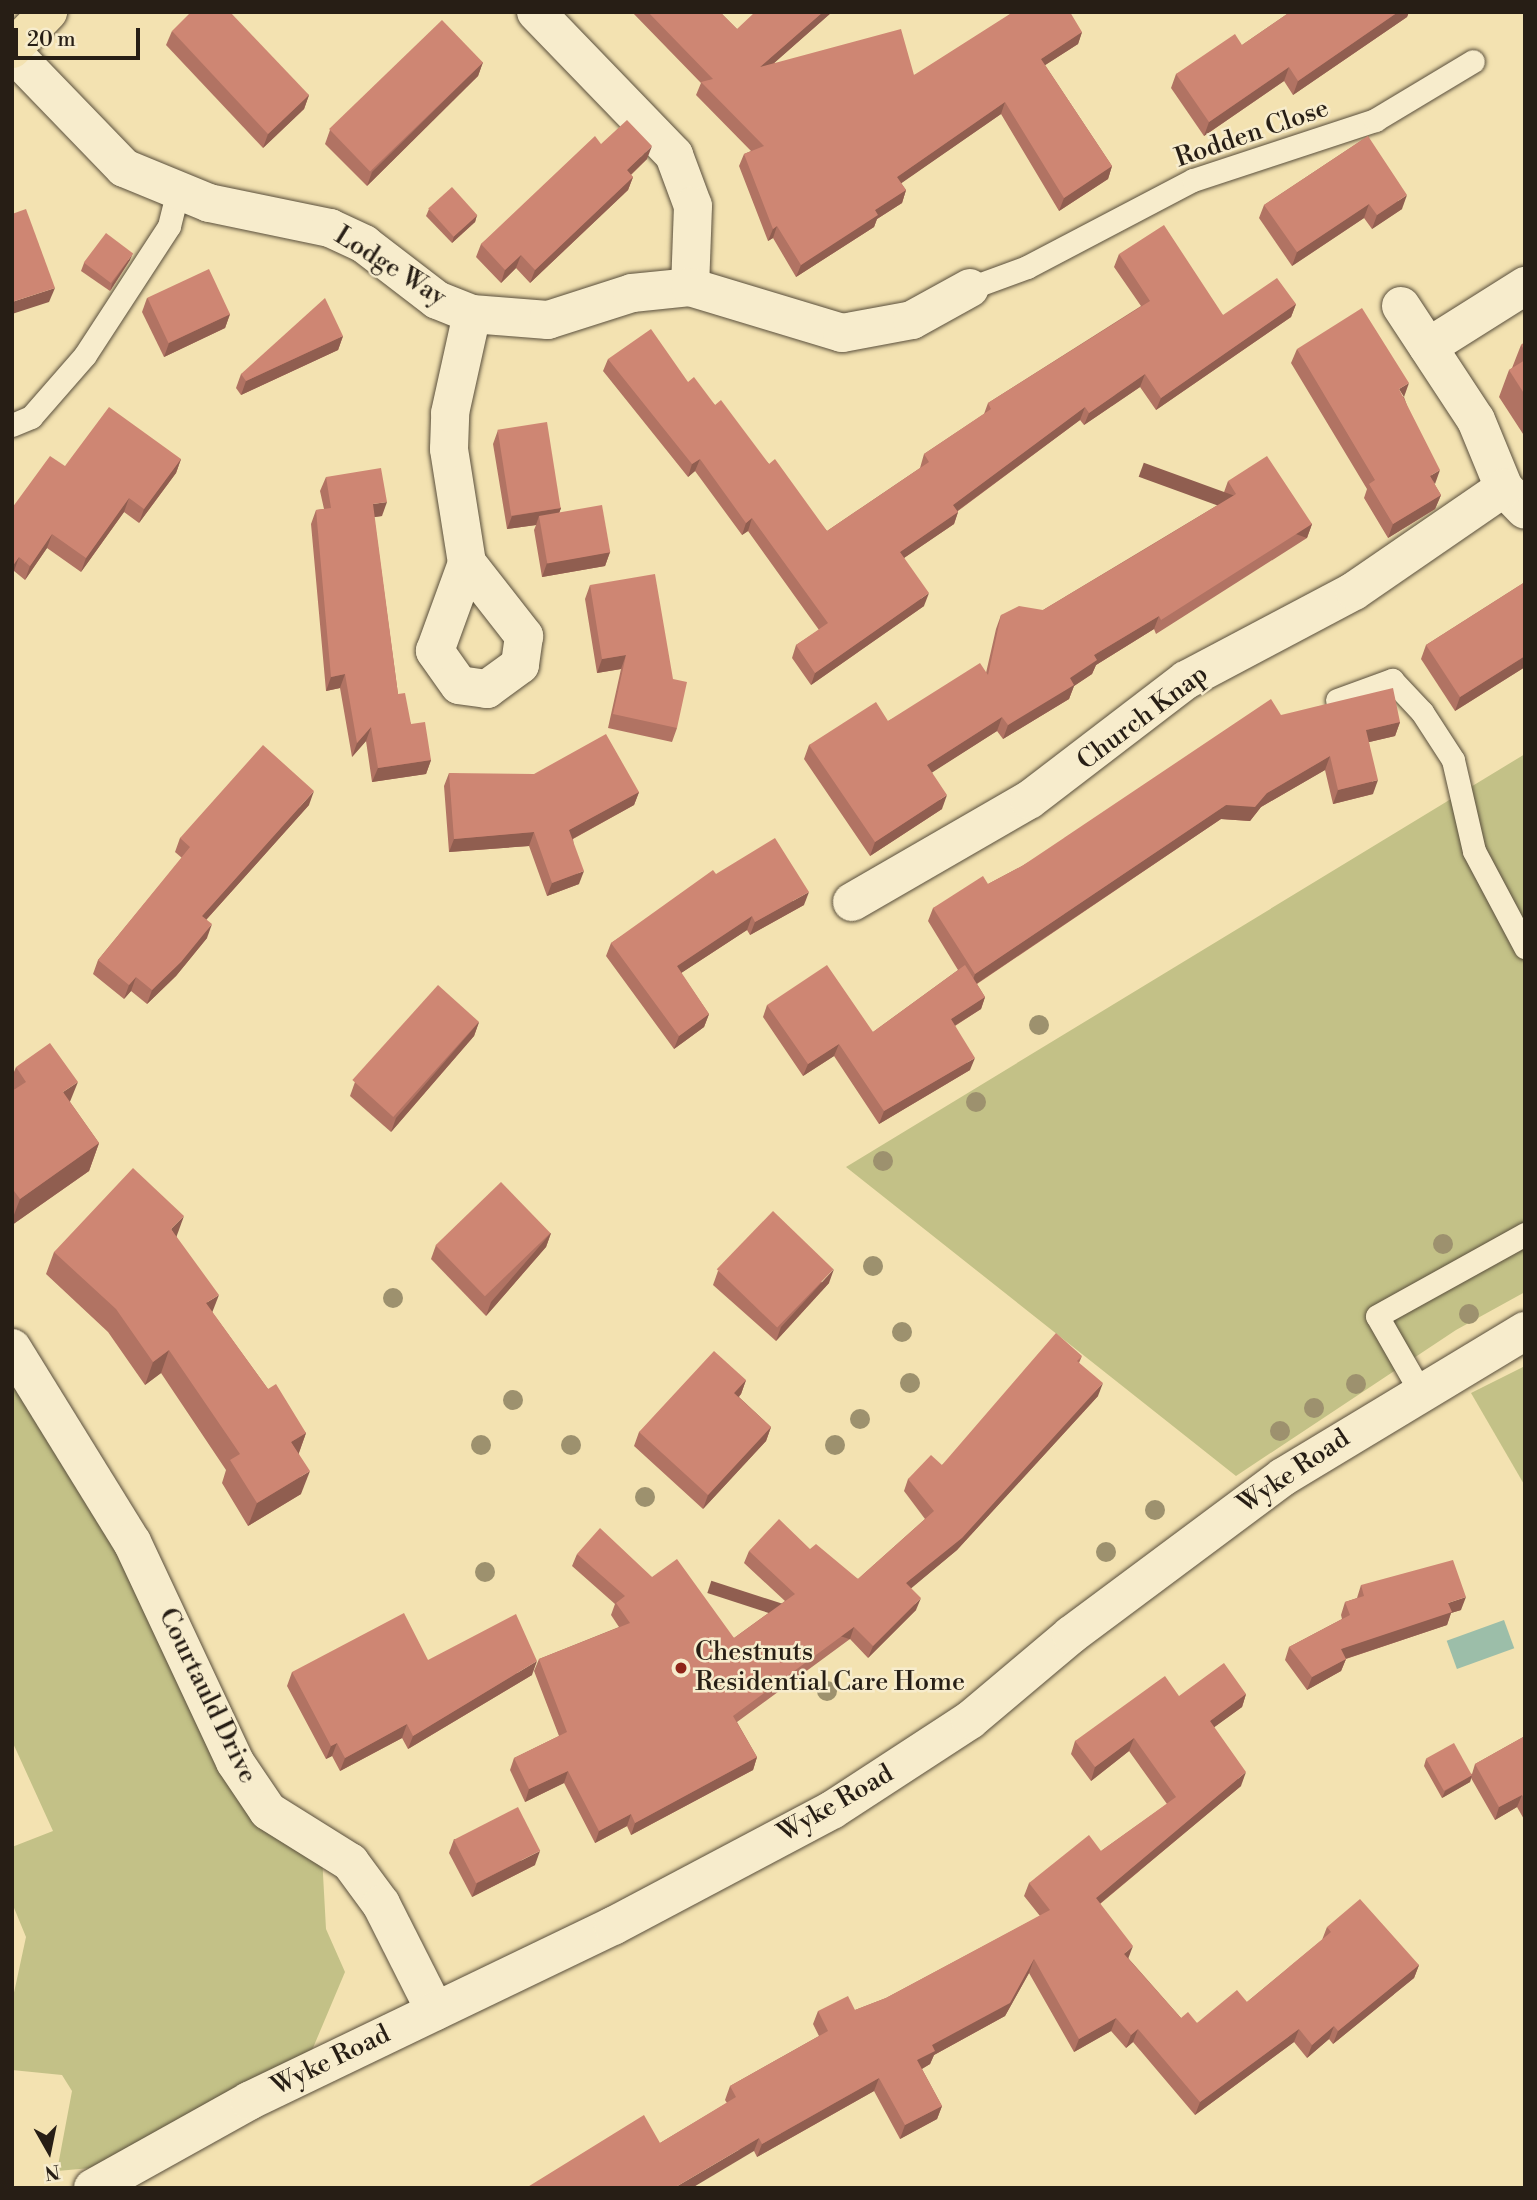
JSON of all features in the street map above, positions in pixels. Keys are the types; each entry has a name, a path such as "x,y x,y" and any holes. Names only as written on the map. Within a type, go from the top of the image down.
{"highway":[{"path":"12,50 48,12"}],"street":[{"path":"536,12 674,155 693,206 690,287"},
{"name":"Lodge Way","path":"12,50 124,168 177,193 330,228 364,244 437,300 472,314 548,320 632,293 690,287 842,333 912,320 970,288"},
{"path":"1428,347 1525,286"},
{"name":"Church Knap","path":"852,902 1029,800 1186,680 1354,591 1514,499 1476,420 1401,306"},
{"path":"467,563 449,449 450,413 472,314"},
{"name":"Wyke Road","path":"93,2188 249,2102 613,1926 930,1749 1183,1549 1420,1391 1525,1331"},
{"name":"Courtauld Drive","path":"12,1348 132,1542 235,1762 268,1811 350,1862 381,1904 435,2011"}],"lane":[{"name":"Rodden Close","path":"970,288 1027,267 1194,180 1376,120 1472,61"},
{"path":"12,425 31,417 85,355 169,226 177,193"},
{"path":"1337,699 1392,680 1422,712 1453,760 1474,850 1525,947"},
{"path":"1420,1391 1377,1316 1525,1234"}],"shaded area":[{"path":"1525,754 1525,1292 1456,1330 1236,1476 846,1167"},
{"path":"1525,1366 1525,1486 1471,1393"},
{"path":"12,1368 163,1625 322,1856 326,1929 345,1972 310,2055 91,2168 57,2171 72,2091 62,2075 12,2070 12,2002 26,1937 12,1903 12,1847 53,1831 12,1741"},
{"path":"1504,1620 1514,1648 1457,1669 1447,1641"}],"building":[{"path":"191,12 230,12 309,95 268,134 172,31"},
{"path":"648,12 720,12 737,29 755,12 823,12 760,67 901,29 914,75 1013,12 1070,12 1082,32 1041,59 1112,166 1064,198 1005,102 897,177 906,190 875,210 878,215 801,265 777,226 773,229 744,154 764,146 701,82 713,79"},
{"path":"1290,12 1398,12 1298,81 1289,67 1209,122 1176,74 1235,34 1242,45"},
{"path":"442,20 483,62 370,172 329,129"},
{"path":"627,120 652,146 627,170 633,177 535,270 521,255 505,270 481,244 595,136 601,144"},
{"path":"1368,136 1407,195 1377,215 1369,204 1297,252 1264,205"},
{"path":"452,187 477,215 454,237 428,208"},
{"path":"26,209 55,288 12,302 12,214"},
{"path":"1164,225 1223,315 1277,278 1296,304 1161,398 1145,374 1089,413 1085,407 953,505 958,512 900,552 929,593 815,673 796,645 828,623 752,518 746,523 700,459 692,464 608,359 651,329 688,382 694,377 715,405 721,400 769,464 775,459 827,531 929,462 924,454 991,409 988,403 1150,301 1119,254"},
{"path":"106,233 133,253 111,283 84,263"},
{"path":"209,269 230,314 169,343 147,298"},
{"path":"325,298 343,336 246,381 241,374"},
{"path":"1362,308 1409,383 1399,389 1440,470 1430,476 1441,495 1393,524 1369,484 1375,480 1297,349"},
{"path":"1525,360 1525,395 1509,370"},
{"path":"109,407 181,459 144,509 129,498 86,558 52,534 30,566 19,557 12,567 12,508 50,456 65,466"},
{"path":"547,422 561,508 511,516 498,430"},
{"path":"1267,456 1312,524 1161,620 1159,616 1094,655 1097,660 1070,678 1074,685 1008,725 1002,717 927,765 947,795 875,842 809,745 876,702 888,721 980,663 988,675 1001,615 1019,606 1043,610 1142,551 1236,494 1228,481"},
{"path":"381,468 387,502 373,504 398,694 405,693 411,724 425,722 431,760 378,768 371,727 357,743 345,674 331,677 316,510 331,508 326,477"},
{"path":"602,505 610,552 547,563 539,516"},
{"path":"655,574 673,679 687,682 677,728 613,714 626,655 602,659 590,585"},
{"path":"1525,582 1525,656 1460,697 1426,645"},
{"path":"1393,688 1400,722 1366,730 1378,780 1338,790 1330,756 1267,793 1255,807 1226,805 975,974 933,908 983,876 988,884 1022,866 1271,699 1281,715"},
{"path":"606,734 639,792 569,830 584,871 552,883 534,832 454,839 449,773 534,774"},
{"path":"263,745 314,791 202,916 212,924 181,962 152,990 136,977 129,985 98,960 190,847 180,838"},
{"path":"775,838 809,892 755,922 752,916 677,966 709,1014 679,1036 611,943 713,870 716,874"},
{"path":"827,965 873,1032 965,965 985,997 951,1019 975,1058 884,1111 839,1044 808,1064 767,1005"},
{"path":"438,985 479,1022 393,1117 352,1080"},
{"path":"50,1043 78,1082 63,1092 99,1143 20,1199 12,1192 12,1091 26,1082 16,1067"},
{"path":"133,1168 184,1216 171,1229 219,1295 206,1303 268,1389 276,1384 306,1433 291,1442 310,1471 257,1503 230,1460 240,1454 169,1350 153,1362 116,1309 54,1252"},
{"path":"501,1182 550,1233 485,1296 436,1245"},
{"path":"773,1211 833,1269 777,1328 717,1269"},
{"path":"1056,1333 1082,1356 1077,1361 1103,1383 962,1538 906,1583 921,1598 873,1646 854,1627 733,1716 757,1757 635,1823 631,1814 599,1831 568,1771 529,1789 514,1758 567,1732 539,1659 630,1623 616,1603 625,1596 577,1554 600,1528 652,1577 677,1559 734,1638 795,1594 749,1551 779,1519 810,1549 816,1544 858,1579 934,1511 908,1479 931,1455 942,1465"},
{"path":"714,1351 746,1380 734,1393 771,1427 708,1495 639,1432"},
{"path":"1453,1560 1466,1597 1448,1603 1452,1612 1341,1649 1346,1659 1312,1677 1289,1647 1350,1615 1345,1602 1364,1596 1361,1585"},
{"path":"404,1613 428,1660 516,1614 537,1661 413,1736 407,1724 345,1758 337,1743 331,1746 292,1672"},
{"path":"1224,1663 1246,1694 1210,1721 1246,1772 1096,1898 1133,1946 1124,1954 1181,2018 1188,2012 1197,2023 1237,1990 1247,2002 1331,1932 1327,1927 1360,1899 1419,1965 1338,2031 1334,2026 1312,2045 1299,2029 1200,2102 1138,2029 1131,2035 1116,2018 1079,2039 1034,1959 1010,2003 932,2045 935,2051 917,2060 942,2106 905,2125 879,2078 762,2144 759,2138 674,2188 526,2188 644,2115 660,2143 736,2097 730,2086 828,2031 818,2011 848,1996 855,2010 886,1998 1050,1910 1029,1883 1089,1835 1101,1851 1176,1797 1134,1738 1095,1767 1075,1741 1165,1676 1179,1696"},
{"path":"1525,1736 1525,1800 1522,1795 1499,1807 1475,1764"},
{"path":"1454,1743 1472,1775 1444,1791 1426,1759"},
{"path":"518,1807 540,1851 476,1883 454,1840"}],"place":[{"name":"Chestnuts Residential Care Home","path":"681,1668"}]}
